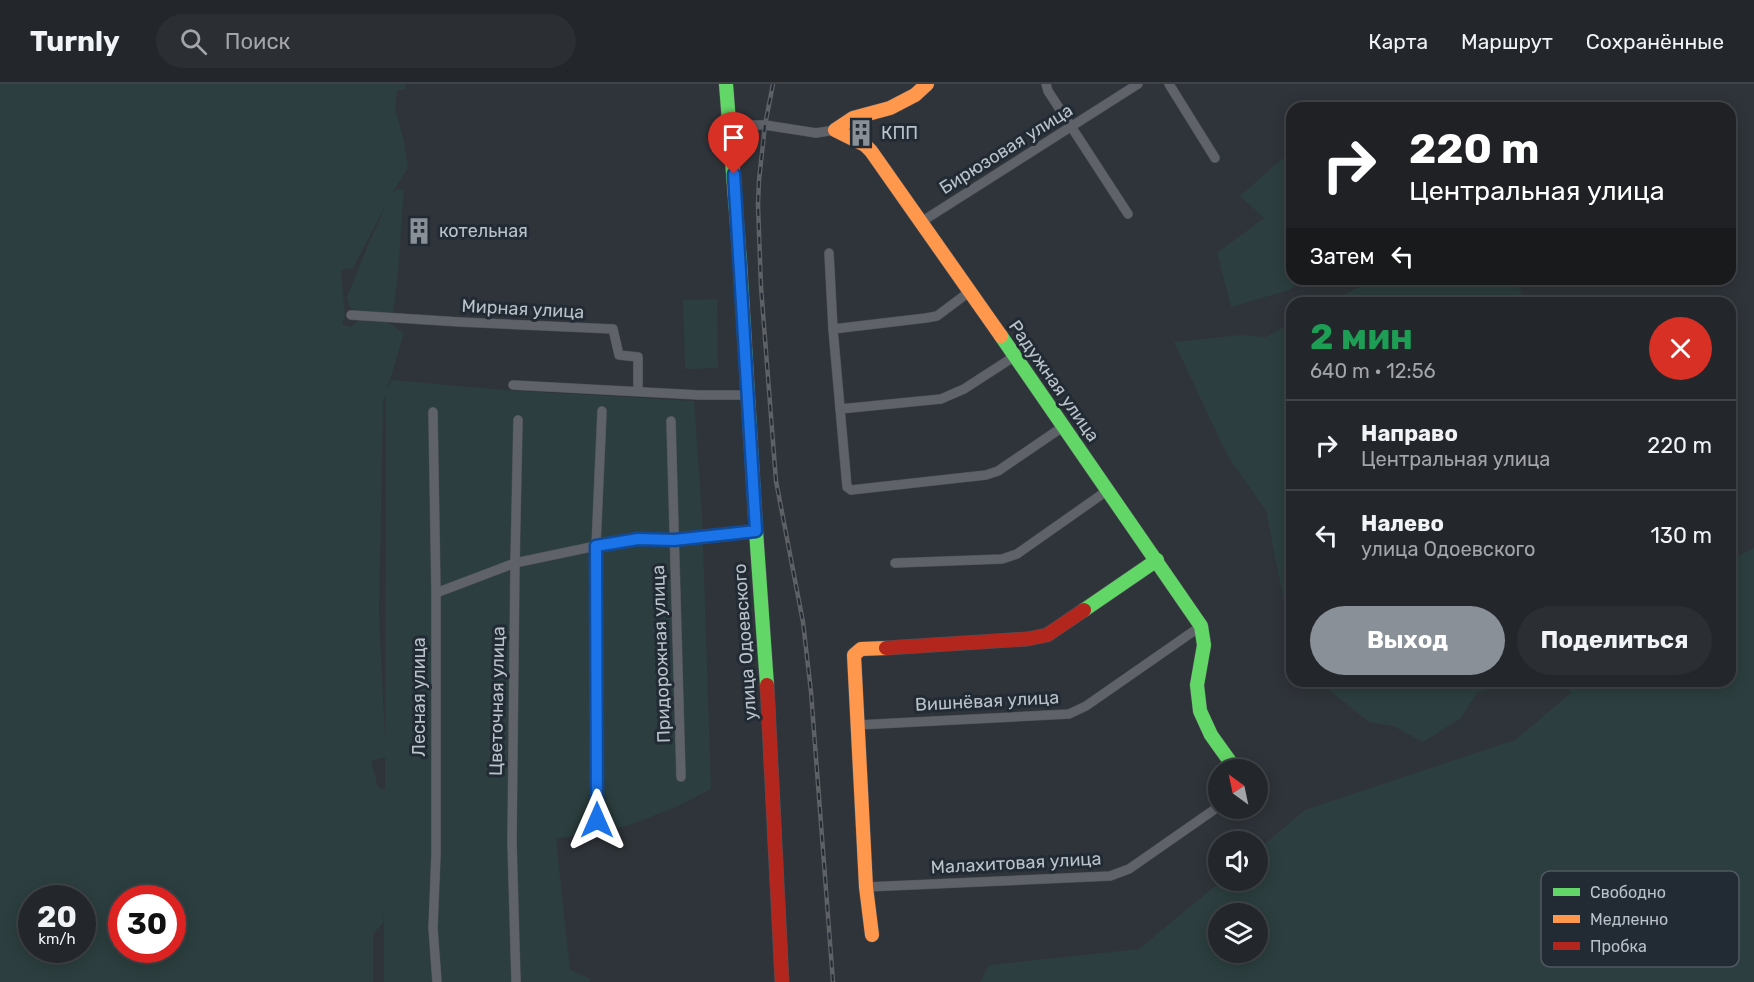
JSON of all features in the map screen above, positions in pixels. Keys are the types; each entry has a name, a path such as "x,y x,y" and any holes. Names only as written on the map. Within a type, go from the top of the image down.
{"street":[{"name":"улица Одоевского","path":"726,84 765,637 782,982"},
{"path":"730,127 765,125 816,132 835,130 853,118 890,108 915,95 927,84"},
{"path":"1046,84 1048,91 1128,214"},
{"name":"Бирюзовая улица","path":"921,222 1138,84"},
{"path":"1169,84 1215,158"},
{"name":"Радужная улица","path":"835,130 865,145 1064,426 1201,626"},
{"path":"829,253 833,329 847,487 851,490 986,475 998,471 1064,426"},
{"path":"833,329 926,318 937,315 969,292"},
{"name":"Мирная улица","path":"351,315 613,329 619,355 638,357 638,391"},
{"path":"840,409 941,399 964,389 1015,356"},
{"path":"513,385 699,395 747,395"},
{"path":"597,820 596,546 602,411"},
{"name":"Лесная улица","path":"433,412 436,593 436,854 433,928 437,982"},
{"name":"Цветочная улица","path":"516,982 512,842 518,420"},
{"name":"Придорожная улица","path":"671,422 681,777"},
{"path":"895,563 1002,559 1017,554 1107,490"},
{"path":"436,593 515,563 596,546 638,539 674,540 756,531"},
{"path":"872,935 866,887 854,655 861,649 1028,639 1047,635 1157,560"},
{"path":"1201,626 1204,645 1197,685 1200,711 1211,735 1228,759"},
{"name":"Вишнёвая улица","path":"857,725 1069,714 1086,706 1201,626"},
{"name":"Малахитовая улица","path":"866,887 1110,876 1129,869 1208,814"}],"shaded area":[{"path":"0,84 406,84 405,90 397,90 395,108 408,168 392,193 397,189 404,190 393,314 355,311 349,306 347,297 388,201 353,268 341,270 345,315 342,324 351,327 361,318 386,321 404,333 387,390 392,380 505,390 694,401 702,514 711,789 676,807 627,826 556,839 570,970 591,979 589,982 384,982 384,912 383,923 373,934 373,982 0,982","holes":["386,396 385,739 379,615 383,403","385,757 385,790 378,787 371,761"]},
{"path":"1286,155 1286,285 1295,285 1289,290 1231,307 1217,253 1264,218 1240,196"},
{"path":"1363,285 1517,285 1523,297 1340,297"},
{"path":"717,299 718,368 685,369 683,300"},
{"path":"1286,326 1286,613 1266,511 1227,455 1174,342 1240,335 1266,337"},
{"path":"1754,548 1754,982 980,982 989,965 1139,949 1209,891 1268,891 1268,841 1305,810 1515,740 1571,693 1568,687 1736,687 1736,557"},
{"path":"1325,687 1502,687 1478,692 1460,719 1423,742 1393,726 1369,722"}],"railway":[{"path":"773,84 765,125 759,180 761,287 776,481 803,622 811,692 833,982"}],"traffic: fast":[{"path":"726,84 740,262 767,685"},
{"path":"1001,336 1201,626 1204,645 1197,685 1200,711 1211,735 1228,759"},
{"path":"1084,610 1157,560"}],"traffic: slow":[{"path":"927,84 915,95 890,108 853,118 835,130 865,145 871,151 1001,336"},
{"path":"872,935 866,887 854,655 861,649 886,648"}],"traffic: jam":[{"path":"886,648 1027,639 1047,635 1084,610"},
{"path":"767,685 782,982"}],"place":[{"name":"КПП","path":"861,133"},
{"name":"котельная","path":"419,231"}],"route":[{"path":"597,820 596,546 638,539 674,540 756,531 734,174"}]}
